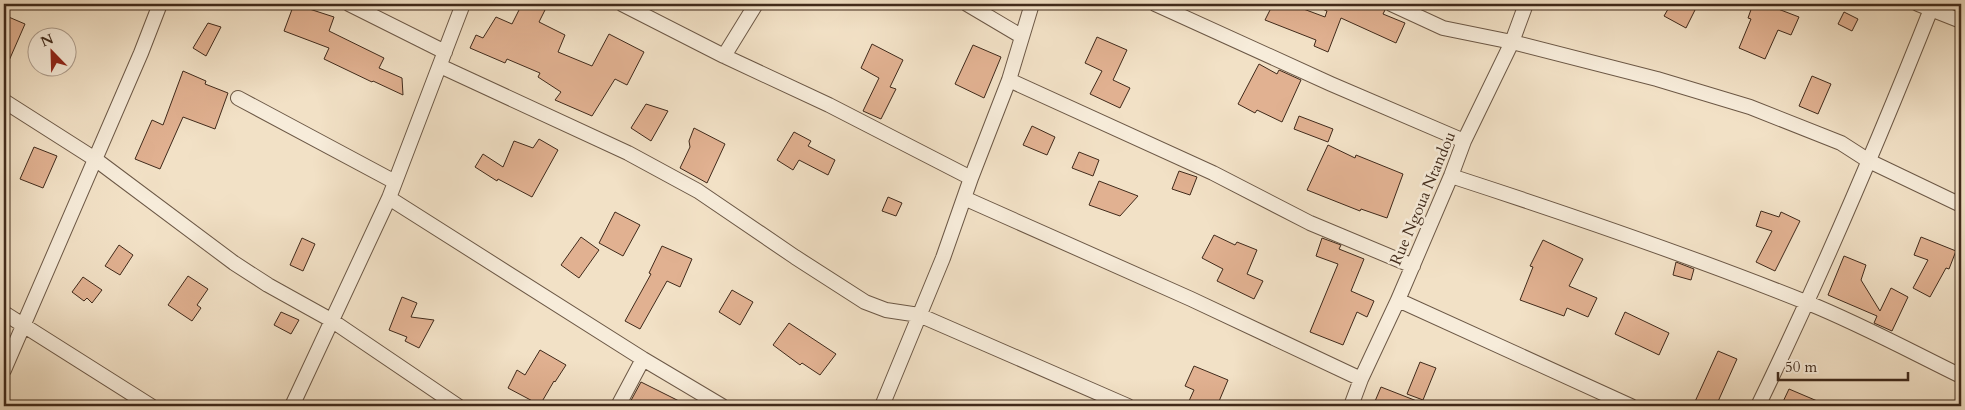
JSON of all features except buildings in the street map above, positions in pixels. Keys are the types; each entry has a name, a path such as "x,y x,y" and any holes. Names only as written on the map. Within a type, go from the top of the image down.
{"street":[{"path":"4,370 95,159 159,4"},
{"path":"349,4 446,52"},
{"path":"292,406 389,198 463,4"},
{"path":"622,4 724,56 829,105 971,178"},
{"path":"724,56 756,4"},
{"path":"967,4 1021,36"},
{"path":"882,406 943,258 971,178 1009,80 1032,4"},
{"path":"1155,4 1331,84 1464,141"},
{"path":"1391,4 1443,28 1512,42 1657,80 1750,108 1842,143 1869,161 1961,205"},
{"name":"Rue Ngoua Ntandou","path":"1350,406 1413,266 1464,141 1512,42 1526,4"},
{"path":"1758,406 1808,303 1869,161 1927,5 1961,21"},
{"path":"440,66 628,153 698,191 795,258 865,302 886,310 918,315 1128,406"},
{"path":"1009,80 1213,173 1310,223 1413,266"},
{"path":"238,98 395,182"},
{"path":"4,101 95,159 234,263 268,285 331,320 458,406"},
{"path":"1451,176 1602,226 1808,303 1861,326 1961,376"},
{"path":"389,198 643,359 722,406"},
{"path":"964,198 1191,299 1361,379"},
{"path":"1398,300 1631,406"},
{"path":"4,313 151,406"},
{"path":"618,406 643,359"}]}
